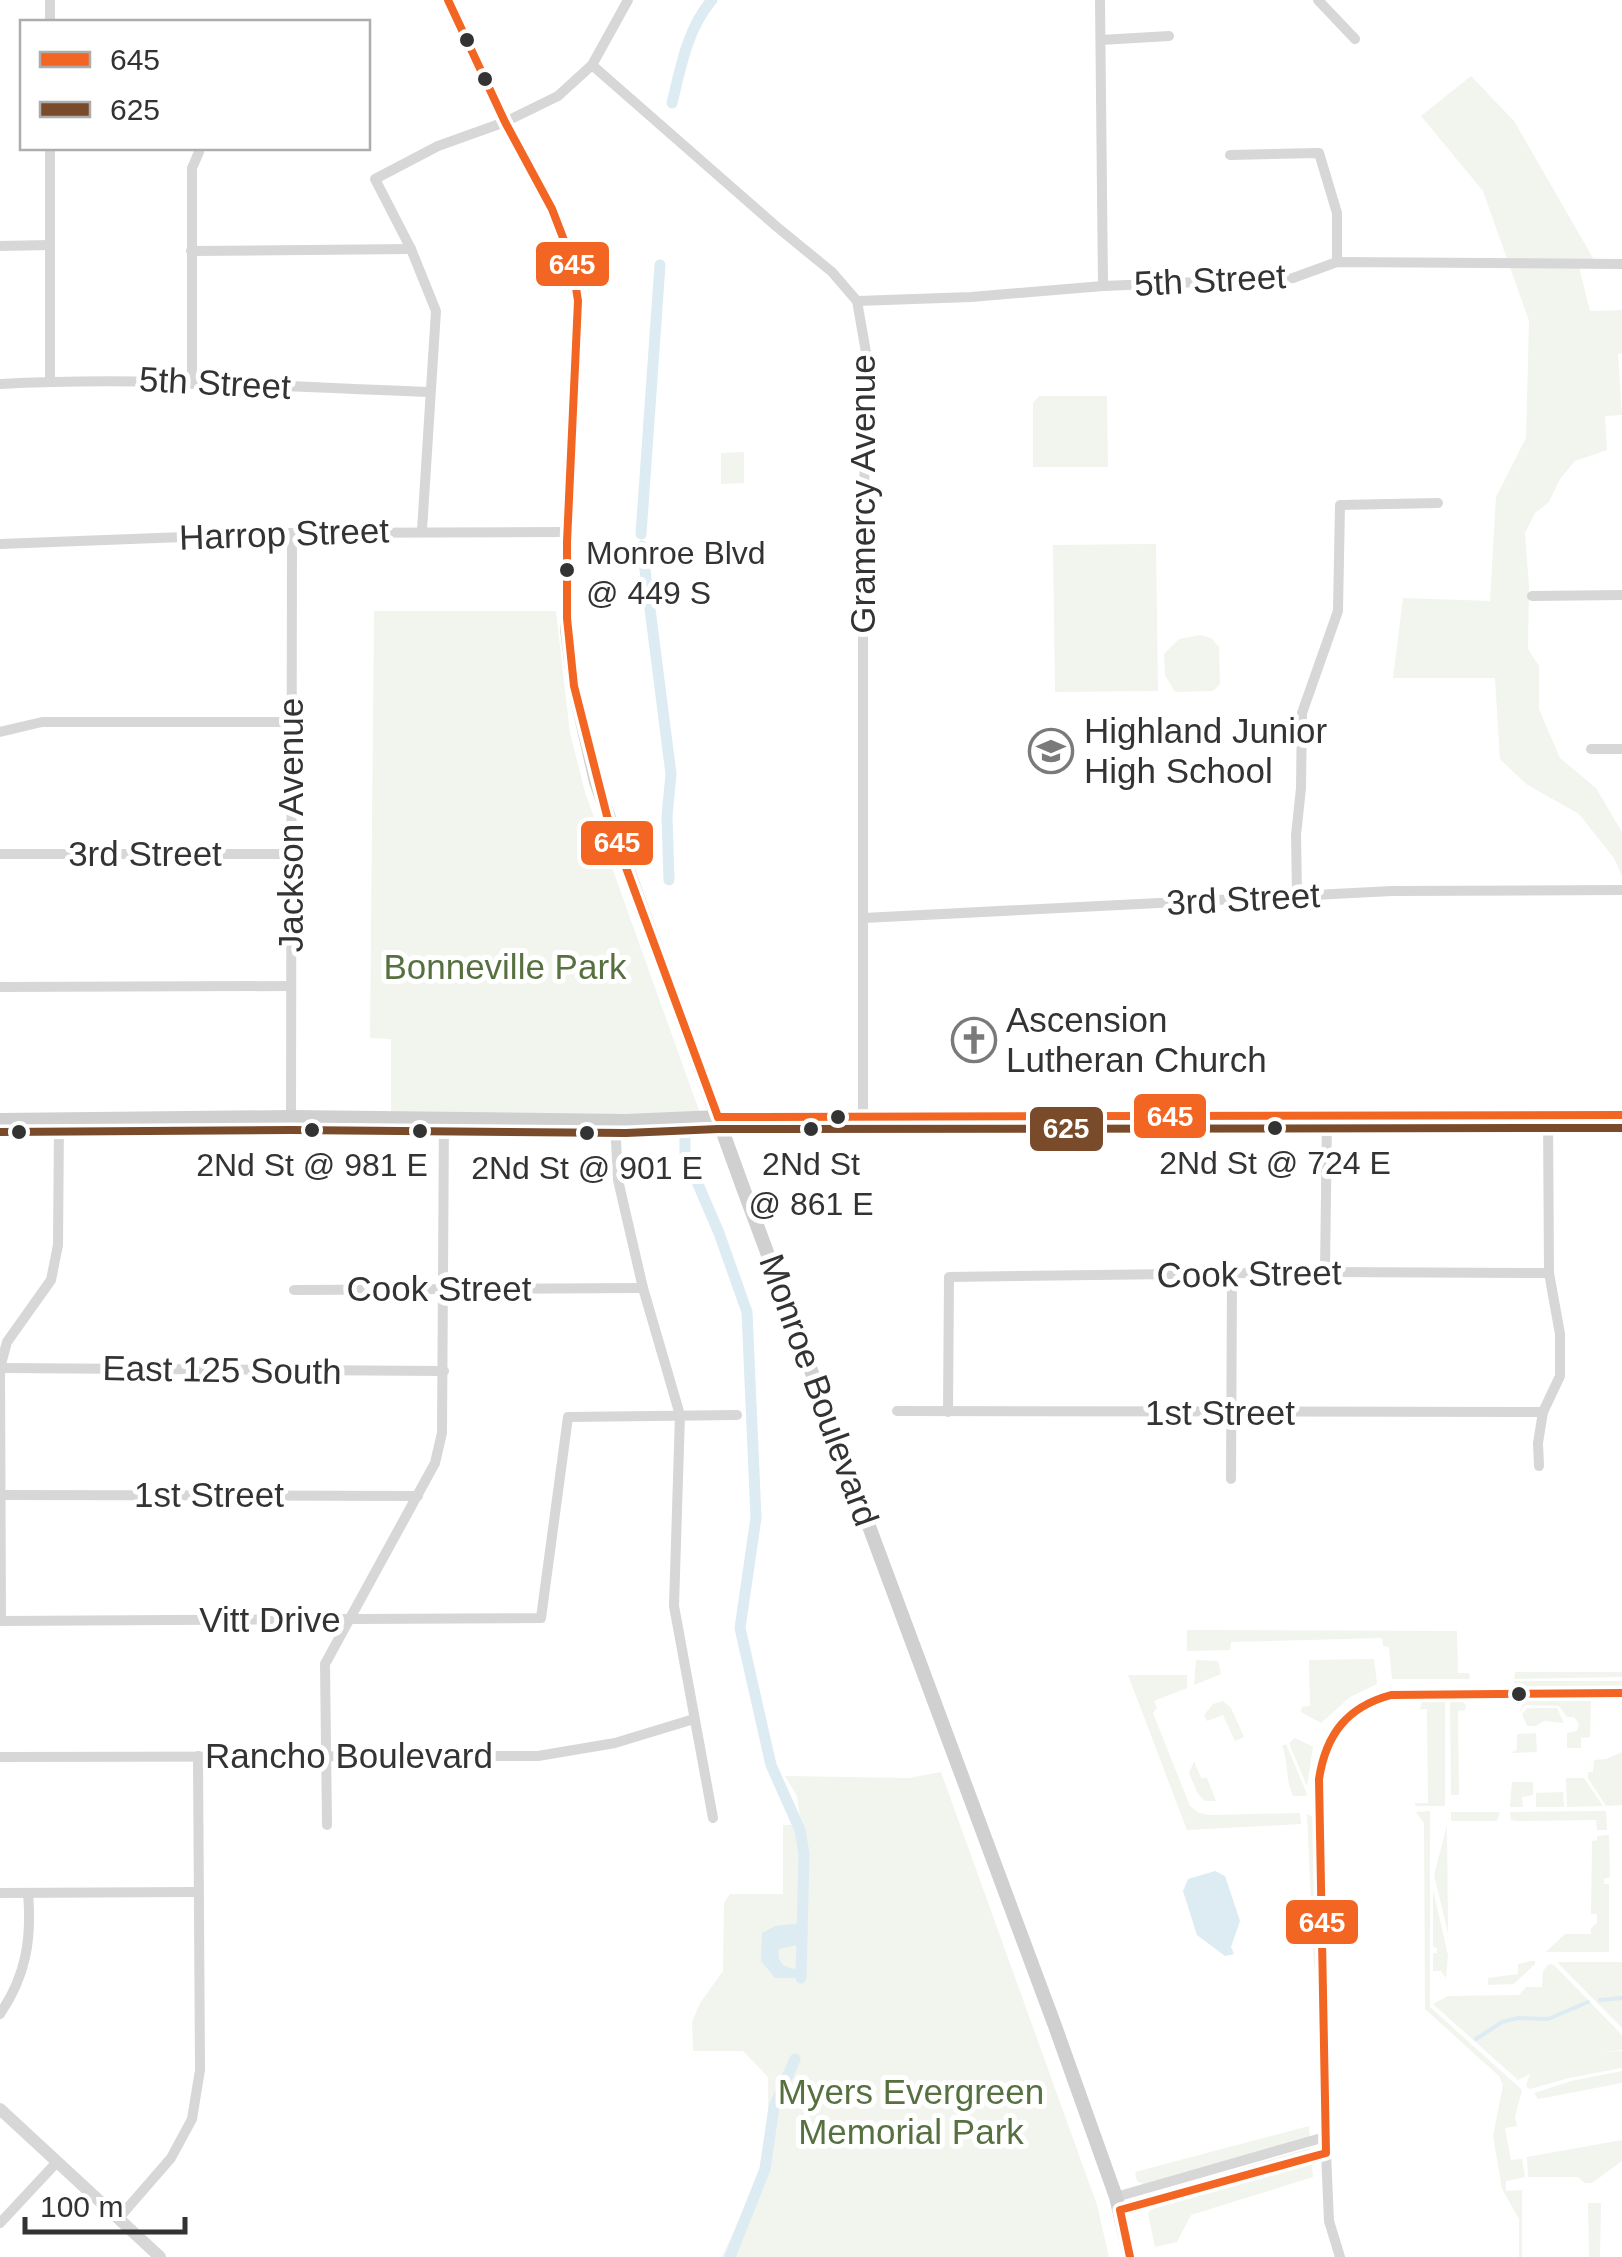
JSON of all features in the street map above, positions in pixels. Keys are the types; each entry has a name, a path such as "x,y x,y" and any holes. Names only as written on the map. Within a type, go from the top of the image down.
{"main road":[{"name":"Monroe Boulevard","path":"448,0 561,230 576,280 567,630 582,730 607,816 1056,2026 1118,2204 1130,2257"},
{"path":"0,1120 1622,1115"}],"street":[{"path":"422,530 436,312 411,248 376,179 438,146 505,122 558,96 592,65 628,0"},
{"path":"1100,0 1103,286"},
{"path":"1318,0 1355,39"},
{"path":"1101,40 1169,36"},
{"path":"592,65 777,227 810,251 857,301"},
{"path":"50,150 50,381"},
{"path":"192,384 192,168 200,152"},
{"path":"1230,155 1319,153 1337,213 1337,262"},
{"path":"0,246 50,245"},
{"path":"191,251 411,248"},
{"name":"5th Street","path":"857,301 971,298 1103,286 1293,278 1337,262 1622,264"},
{"name":"Gramercy Avenue","path":"857,301 867,358 862,536 863,1116"},
{"name":"5th Street","path":"0,384 134,378 192,384 430,392"},
{"path":"1297,895 1302,713 1338,611 1340,505 1438,504"},
{"name":"Harrop Street","path":"0,544 292,532 568,532"},
{"name":"Jackson Avenue","path":"291,1118 292,532"},
{"path":"1532,596 1622,595"},
{"path":"0,732 42,722 291,722"},
{"path":"1591,749 1622,749"},
{"name":"3rd Street","path":"0,854 291,854"},
{"name":"3rd Street","path":"864,918 1392,891 1622,890"},
{"path":"0,987 290,986"},
{"path":"1324,1272 1327,1116"},
{"path":"1539,1466 1543,1412 1560,1376 1560,1334 1549,1273 1548,1116"},
{"path":"327,1825 325,1664 418,1496 438,1448 444,1371 444,1118"},
{"path":"1,1621 0,1368 7,1342 51,1280 58,1246 58,1120"},
{"path":"615,1121 618,1180 643,1288 680,1415 674,1606 713,1818"},
{"name":"Cook Street","path":"948,1412 950,1277 1549,1273"},
{"path":"1231,1479 1232,1274"},
{"name":"Cook Street","path":"294,1290 643,1288"},
{"name":"East 125 South","path":"0,1368 444,1371"},
{"name":"1st Street","path":"897,1412 1543,1412"},
{"path":"680,1415 737,1415"},
{"name":"Vitt Drive","path":"1,1621 540,1618 568,1417 680,1415"},
{"name":"1st Street","path":"0,1495 418,1496"},
{"path":"1340,2257 1329,2221 1326,2153 1319,1779 1326,1741 1352,1710 1392,1695 1622,1693"},
{"name":"Rancho Boulevard","path":"0,1757 538,1756 614,1743 694,1719"},
{"path":"118,2219 171,2158 192,2119 200,2070 198,1756"},
{"path":"0,1893 196,1892"},
{"path":"0,2014 25,1967 31,1929 28,1893"},
{"path":"0,2109 160,2257"},
{"path":"1118,2204 1326,2137"},
{"path":"1118,2204 1326,2153"},
{"path":"0,2223 57,2162"}],"green space":[{"path":"1471,76 1514,121 1593,258 1579,267 1590,311 1622,310 1622,353 1618,354 1622,415 1605,416 1607,450 1575,461 1560,479 1549,502 1535,513 1525,533 1528,649 1539,666 1539,709 1560,758 1596,788 1622,832 1622,876 1614,858 1579,814 1526,784 1500,759 1495,678 1393,678 1403,598 1490,601 1496,497 1526,438 1529,321 1483,191 1421,116"},
{"path":"1039,396 1107,396 1108,467 1033,467 1033,403"},
{"path":"744,452 744,483 721,484 721,453"},
{"path":"1156,544 1158,691 1055,692 1053,545"},
{"name":"Bonneville Park","path":"374,611 556,611 570,733 585,792 701,1116 391,1113 391,1039 370,1038"},
{"path":"1200,635 1211,638 1219,647 1220,684 1213,691 1175,692 1165,675 1164,654 1179,639"},
{"path":"1187,1630 1457,1631 1458,1673 1469,1673 1470,1679 1392,1679 1389,1647 1383,1646 1382,1638 1231,1642 1230,1650 1187,1651"},
{"path":"1374,1659 1377,1684 1350,1697 1321,1723 1301,1712 1302,1707 1310,1706 1309,1660"},
{"path":"1196,1660 1218,1661 1221,1674 1194,1685"},
{"path":"1515,1672 1622,1672 1622,1677 1514,1679"},
{"path":"1128,1675 1187,1675 1187,1688 1154,1701 1157,1708 1153,1713 1190,1806 1210,1815 1300,1813 1301,1824 1187,1830"},
{"path":"1514,1681 1622,1681 1622,1686 1515,1687"},
{"path":"1223,1701 1231,1708 1244,1737 1235,1741 1223,1715 1207,1721 1204,1715 1213,1704"},
{"path":"1422,1701 1445,1702 1445,1806 1415,1806 1428,1803 1427,1709 1420,1709"},
{"path":"1524,1701 1591,1701 1590,1737 1581,1738 1581,1748 1567,1748 1567,1733 1577,1731 1579,1724 1574,1717 1567,1717 1559,1706 1525,1705 1519,1713"},
{"path":"1450,1702 1466,1705 1465,1710 1458,1711 1459,1795 1451,1795"},
{"path":"1527,1708 1557,1708 1564,1723 1544,1721 1527,1726 1522,1714"},
{"path":"1536,1733 1537,1752 1510,1753 1517,1750 1517,1734"},
{"path":"1295,1738 1313,1747 1307,1786 1289,1743"},
{"path":"1286,1744 1305,1796 1293,1796 1282,1746"},
{"path":"1622,1752 1622,1805 1606,1806 1588,1772 1593,1772 1594,1760"},
{"path":"1194,1761 1201,1778 1207,1778 1216,1801 1205,1801 1198,1794 1189,1773"},
{"name":"Myers Evergreen Memorial Park","path":"941,1772 1097,2205 1109,2257 722,2257 758,2177 768,2118 768,2077 743,2051 693,2051 692,2022 700,2003 723,1971 724,1903 730,1894 783,1894 783,1825 801,1825 797,1796 785,1776 909,1778"},
{"path":"1566,1778 1584,1778 1603,1806 1567,1807"},
{"path":"1512,1782 1533,1782 1533,1795 1522,1797 1523,1807 1510,1807"},
{"path":"1563,1792 1564,1807 1536,1807 1536,1793"},
{"path":"1430,1811 1430,2007 1522,2090 1515,2117 1517,2126 1505,2128 1511,2160 1522,2159 1525,2177 1506,2181 1506,2191 1522,2190 1522,2257 1519,2219 1502,2189 1493,2136 1503,2085 1499,2076 1425,2009 1424,1823 1416,1812"},
{"path":"1606,1811 1607,1830 1597,1830 1596,1820 1516,1821 1511,1820 1510,1812"},
{"path":"1451,1812 1500,1812 1497,1821 1451,1821"},
{"path":"1307,1814 1316,1818 1319,1965 1314,1967"},
{"path":"1447,1826 1448,1933 1434,1875"},
{"path":"1609,1835 1610,1877 1604,1879 1604,1884 1609,1884 1609,1952 1546,1952 1565,1934 1591,1934 1597,1923 1597,1914 1591,1914 1592,1841 1597,1836"},
{"path":"1433,1890 1448,1955 1446,1978 1441,1971 1433,1971 1433,1953 1437,1953 1437,1948 1433,1947"},
{"path":"1535,1961 1514,1984 1488,1985 1488,1978 1518,1974 1518,1964"},
{"path":"1557,1962 1622,1962 1622,2028"},
{"path":"1549,1964 1622,2035 1622,2050 1602,2052 1622,2051 1622,2068 1530,2089 1526,2086 1530,2074 1518,2080 1433,2004 1448,1996 1519,1995 1526,1987 1542,1987 1543,1971"},
{"path":"1622,2071 1622,2083 1538,2099 1534,2093 1571,2081"},
{"path":"1309,2126 1310,2137 1145,2185 1137,2181 1135,2172"},
{"path":"1622,2140 1622,2161 1592,2183 1578,2177 1528,2177 1527,2157"},
{"path":"1310,2148 1310,2153 1156,2198 1154,2194"},
{"path":"1312,2164 1313,2177 1191,2215 1177,2242 1155,2247 1148,2213 1152,2209"},
{"path":"1588,2203 1601,2203 1600,2257 1589,2257"}],"shaded area":[{"path":"1215,1871 1225,1876 1240,1921 1231,1947 1234,1954 1225,1956 1197,1935 1183,1891 1188,1879"},
{"path":"802,1923 802,1944 779,1949 779,1959 784,1965 801,1969 801,1978 775,1978 761,1961 762,1933 775,1926"}],"waterway":[{"path":"672,103 691,36 712,0"},
{"path":"641,534 660,265"},
{"path":"642,546 671,774 667,816 669,880"},
{"path":"685,1136 685,1154 747,1312 756,1518 740,1628 771,1765 800,1830 804,1854 801,1978"},
{"path":"1600,2000 1622,1998"},
{"path":"1476,2039 1502,2022 1548,2019 1588,2002"},
{"path":"730,2257 765,2169 774,2107 795,2059"}],"transit line":[{"name":"645","path":"448,0 505,122 552,209 572,261 578,301 567,618 574,686 607,816 718,1117"},
{"name":"645","path":"718,1117 1622,1115"},
{"name":"625","path":"0,1132 1622,1128"},
{"name":"645","path":"1130,2257 1120,2210 1326,2153 1319,1779 1327,1749 1341,1725 1362,1707 1391,1695 1622,1693"}],"place":[{"name":"Monroe Blvd @ 449 S","path":"567,570"},
{"name":"Highland Junior High School","path":"1051,751"},
{"name":"Ascension Lutheran Church","path":"974,1040"},
{"name":"2Nd St @ 724 E","path":"1275,1128"},
{"name":"2Nd St @ 861 E","path":"811,1129"},
{"name":"2Nd St @ 981 E","path":"312,1130"},
{"name":"2Nd St @ 901 E","path":"587,1133"}]}
